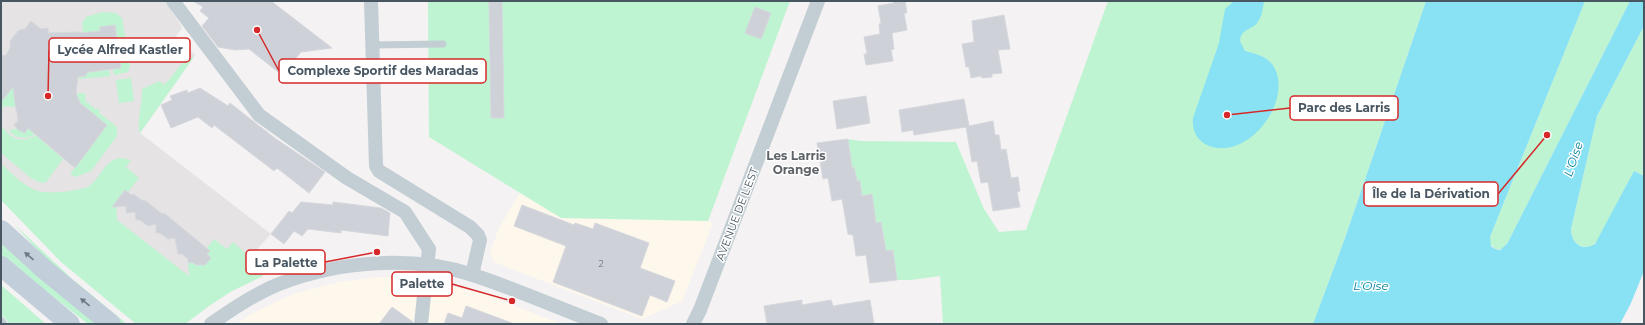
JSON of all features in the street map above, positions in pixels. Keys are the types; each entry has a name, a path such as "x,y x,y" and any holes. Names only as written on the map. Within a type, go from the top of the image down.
{"main road":[{"path":"1,230 45,270 111,324"},
{"path":"1,266 70,324"}],"street":[{"path":"173,1 259,115 347,178 405,212 428,247 428,266 420,324"},
{"path":"371,1 376,166 379,171 470,227 478,235 480,243 472,275"},
{"name":"AVENUE DE L'EST","path":"694,321 818,1"},
{"path":"211,324 232,309 258,294 307,274 359,265 385,264 428,266 472,275 601,324"}],"lane":[{"path":"373,45 443,44"},
{"path":"1,320 4,324"}],"shaded area":[{"path":"1,1 165,1 182,27 176,36 195,55 140,133 271,234 250,257 260,266 180,317 1,193"},
{"path":"520,193 561,218 708,221 713,223 682,301 642,319 494,262 490,252 499,228"},
{"path":"378,277 420,279 415,324 236,324 251,314 293,294 338,282"},
{"path":"431,281 484,294 562,324 425,324"}],"green space":[{"path":"428,1 790,1 708,221 561,218 429,137"},
{"path":"1108,1 1426,1 1345,238 1313,324 943,324 940,276 911,280 897,280 893,250 883,252 884,236 881,223 873,224 871,194 862,196 860,181 857,181 854,167 849,168 850,154 848,139 860,141 956,142 984,209 999,232 1026,230"},
{"path":"1585,1 1630,1 1507,244 1502,249 1495,249 1490,243 1490,237"},
{"path":"102,12 116,13 122,18 130,66 128,72 114,75 113,69 121,68 115,25 100,27 100,31 83,33 82,23 86,17"},
{"path":"1644,26 1644,176 1634,171 1598,240 1592,246 1583,247 1574,241 1571,229 1597,116"},
{"path":"194,57 140,133 139,125 142,89 160,81 163,85 183,63"},
{"path":"109,70 110,76 79,79 79,77 86,76 86,73"},
{"path":"131,78 134,101 119,103 116,80"},
{"path":"19,79 15,107 4,106 1,111 1,97 4,99"},
{"path":"85,93 86,103 90,103 90,106 94,106 94,109 98,109 100,111 99,113 116,126 117,136 91,171 75,177 70,174 107,125 80,103 76,94"},
{"path":"1,125 4,130 16,139 21,140 31,138 36,135 63,159 46,182 42,183 32,179 1,153"},
{"path":"17,128 25,133 28,128 35,134 22,138 15,136 9,131"},
{"path":"120,158 131,160 126,167 139,178 128,192 125,190 116,202 117,220 189,276 188,263 192,262 197,266 209,251 207,248 214,239 227,249 233,242 260,266 263,276 232,291 185,324 136,324 61,262 1,200 1,164 20,181 33,189 45,192 60,192 88,187 106,166 114,160"},
{"path":"14,224 70,277 127,324 121,324 92,301 48,262"},
{"path":"1,240 99,324 88,324 1,256"},
{"path":"1,285 46,324 10,324 1,314"}],"water":[{"path":"1234,1 1264,1 1259,21 1255,26 1242,34 1240,41 1245,51 1263,57 1272,64 1278,78 1278,94 1273,110 1263,125 1251,137 1236,146 1221,148 1205,144 1199,139 1194,129 1193,118 1219,43 1225,9"},
{"path":"1426,1 1585,1 1490,237 1491,246 1500,250 1507,244 1630,1 1644,1 1644,26 1597,116 1571,229 1571,234 1578,245 1586,247 1595,244 1634,171 1644,176 1644,271 1631,303 1620,324 1313,324 1345,238"}],"building":[{"path":"193,1 271,1 332,48 301,52 282,75 249,49 235,50 218,47 202,26 209,18 200,11 203,7"},
{"path":"489,1 502,1 504,118 491,118"},
{"path":"893,1 905,1 907,13 904,13 907,30 892,33 894,49 891,50 893,61 866,65 864,54 867,54 864,37 880,34 879,24 881,23 878,6 894,3"},
{"path":"755,7 771,13 761,39 745,33"},
{"path":"1004,15 1010,49 998,50 1002,73 992,74 992,77 982,78 981,76 971,78 969,67 966,67 962,44 974,42 972,21"},
{"path":"31,21 41,29 48,28 48,33 80,33 100,31 100,27 115,25 121,68 88,72 85,76 78,77 76,94 80,103 107,125 75,168 28,128 25,133 18,130 14,124 18,122 13,87 1,102 1,56 6,55 10,48 10,41 19,30 25,29"},
{"path":"200,88 228,106 230,103 276,139 325,172 309,193 277,168 274,171 214,125 212,128 198,117 171,128 161,105 172,100 170,96 187,90 188,93"},
{"path":"866,96 870,123 837,129 833,101"},
{"path":"964,99 969,126 993,121 995,135 999,135 1001,150 1006,149 1011,178 1018,177 1020,191 1017,192 1020,207 993,211 988,182 981,183 977,161 972,162 966,127 914,135 913,130 902,132 899,110"},
{"path":"848,139 852,168 854,167 857,181 860,181 862,196 872,194 876,223 881,222 886,251 893,250 897,280 870,283 866,255 856,256 853,235 848,234 842,199 832,201 828,178 823,179 817,143"},
{"path":"125,190 131,195 134,194 141,200 146,201 162,214 164,213 210,251 207,254 211,258 205,265 196,265 192,262 188,263 188,259 182,254 178,254 175,238 168,239 160,233 156,233 156,224 148,226 140,220 136,220 135,212 126,213 126,206 112,207"},
{"path":"301,202 333,205 333,202 381,208 390,213 388,236 341,230 341,233 308,229 302,236 294,231 284,244 271,234 289,211 292,213"},
{"path":"522,205 574,225 575,223 593,229 595,223 649,243 640,268 675,281 667,302 650,295 642,316 553,282 566,246 514,226"},
{"path":"802,300 802,305 831,300 833,306 870,300 874,324 767,324 764,306"},
{"path":"466,306 512,323 444,324 448,313 462,318"},
{"path":"392,307 413,322 413,324 379,324"}],"place":[{"name":"Complexe Sportif des Maradas","path":"257,30"},
{"name":"Lycée Alfred Kastler","path":"48,96"},
{"name":"Parc des Larris","path":"1227,115"},
{"name":"Île de la Dérivation","path":"1547,135"},
{"name":"La Palette","path":"377,252"},
{"name":"Palette","path":"512,301"}],"district":[{"name":"Les Larris Orange","path":"796,162"}],"water label":[{"name":"L'Oise","path":"1573,159"},
{"name":"L’Oise","path":"1371,285"}]}
